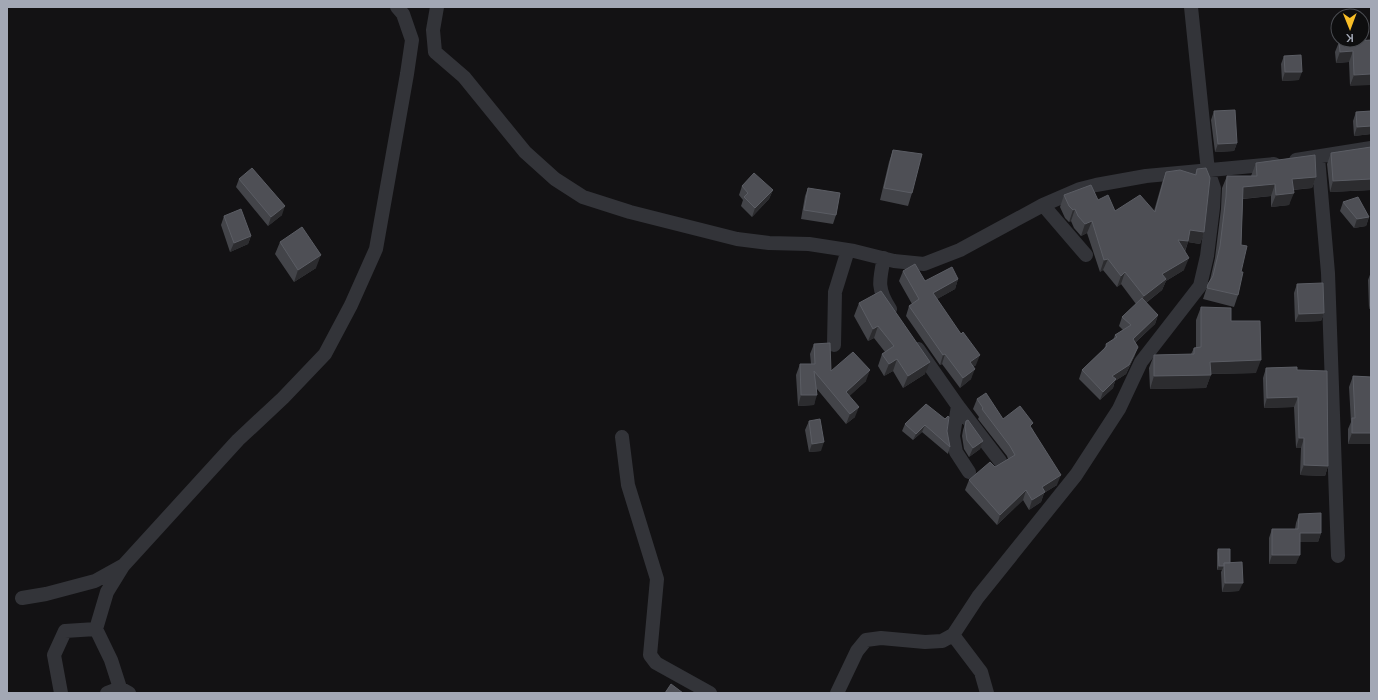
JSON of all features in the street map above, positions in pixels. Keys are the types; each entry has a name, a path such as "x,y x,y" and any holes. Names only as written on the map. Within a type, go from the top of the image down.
{"street":[{"path":"107,693 124,690 96,629 107,592 123,566 238,440 283,398 325,354 351,304 376,250 408,74 412,40 403,14 397,7"},
{"path":"437,7 433,30 434,52 464,78 525,152 555,179 583,197 630,212 737,239 770,243 809,244 848,250 894,261 924,264 960,250 1043,205 1080,189 1146,176 1266,165 1371,148"},
{"path":"837,693 857,651 866,640 881,638 926,642 942,641 953,635 978,597 1076,475 1119,409 1141,362 1200,286 1207,256 1214,188 1208,171 1191,7"},
{"path":"1318,157 1328,273 1338,556"},
{"path":"1043,205 1086,255"},
{"path":"834,345 835,292 848,250"},
{"path":"884,258 880,280 883,298 898,320"},
{"path":"909,337 958,406 1000,461"},
{"path":"958,406 953,436 956,452 969,472"},
{"path":"622,437 628,485 657,579 650,655 656,663 710,693"},
{"path":"22,598 46,594 95,580 123,566"},
{"path":"61,693 54,655 65,632 96,629"},
{"path":"953,635 981,672 987,693"}],"building":[{"path":"1370,40 1371,74 1354,75 1353,51 1340,52 1340,48 1370,48"},
{"path":"1301,55 1302,72 1285,72 1284,56"},
{"path":"1235,110 1237,143 1218,144 1214,111"},
{"path":"1371,111 1371,126 1357,127 1356,112"},
{"path":"1371,147 1371,179 1333,181 1331,153"},
{"path":"893,150 922,154 912,193 884,188"},
{"path":"1315,155 1316,177 1292,179 1294,193 1276,195 1275,184 1243,187 1241,245 1247,246 1241,272 1243,272 1238,295 1207,288 1213,276 1220,246 1227,176 1257,176 1256,163"},
{"path":"252,168 285,206 271,217 239,179"},
{"path":"1206,168 1210,178 1204,232 1190,230 1188,241 1178,240 1189,258 1162,274 1166,279 1144,296 1125,272 1121,276 1108,259 1104,260 1092,221 1085,224 1078,216 1075,209 1073,210 1069,206 1064,195 1091,185 1098,200 1108,195 1115,211 1140,195 1155,212 1166,172 1180,170 1196,175 1197,169"},
{"path":"754,173 773,190 755,208 744,197 748,193 742,186"},
{"path":"808,188 840,193 836,215 804,210"},
{"path":"1358,197 1369,217 1357,219 1343,202"},
{"path":"241,209 251,236 234,243 224,216"},
{"path":"302,227 321,255 298,270 280,242"},
{"path":"915,264 925,281 952,267 958,279 933,293 961,334 963,332 980,355 970,362 975,369 963,378 945,354 943,355 909,306 919,299 903,271"},
{"path":"1323,283 1324,313 1299,314 1297,284"},
{"path":"881,291 930,362 908,376 897,359 889,364 882,354 894,346 878,326 873,329 859,303"},
{"path":"1142,298 1158,315 1133,339 1138,347 1129,365 1112,376 1116,379 1103,392 1082,370 1107,346 1106,344 1117,337 1115,335 1131,325 1122,317"},
{"path":"1201,307 1231,308 1231,321 1260,321 1261,360 1210,362 1211,375 1154,376 1154,355 1194,354 1194,348 1201,347"},
{"path":"830,343 831,371 853,352 870,370 846,392 859,407 850,414 814,371 817,395 801,395 800,364 815,364 814,344"},
{"path":"1297,367 1297,370 1327,371 1328,466 1304,465 1304,438 1299,438 1298,397 1267,398 1266,368"},
{"path":"1353,376 1371,377 1371,433 1352,433 1352,418 1355,418"},
{"path":"986,393 1003,419 1020,406 1033,423 1030,426 1061,475 1042,487 1045,492 1032,500 1026,490 1000,515 969,480 990,462 995,467 1015,455 982,409 983,408 977,399"},
{"path":"926,404 945,419 948,416 949,417 947,431 950,447 925,425 916,434 905,424"},
{"path":"820,419 824,442 812,444 809,421"},
{"path":"968,420 983,441 973,448 967,440 965,427 966,421"},
{"path":"1321,513 1321,533 1300,533 1300,555 1272,555 1272,529 1298,529 1299,514"},
{"path":"1218,549 1230,549 1230,563 1224,563 1224,566 1219,566"},
{"path":"1242,562 1243,583 1225,583 1224,563"},
{"path":"671,684 683,693 665,693"}]}
